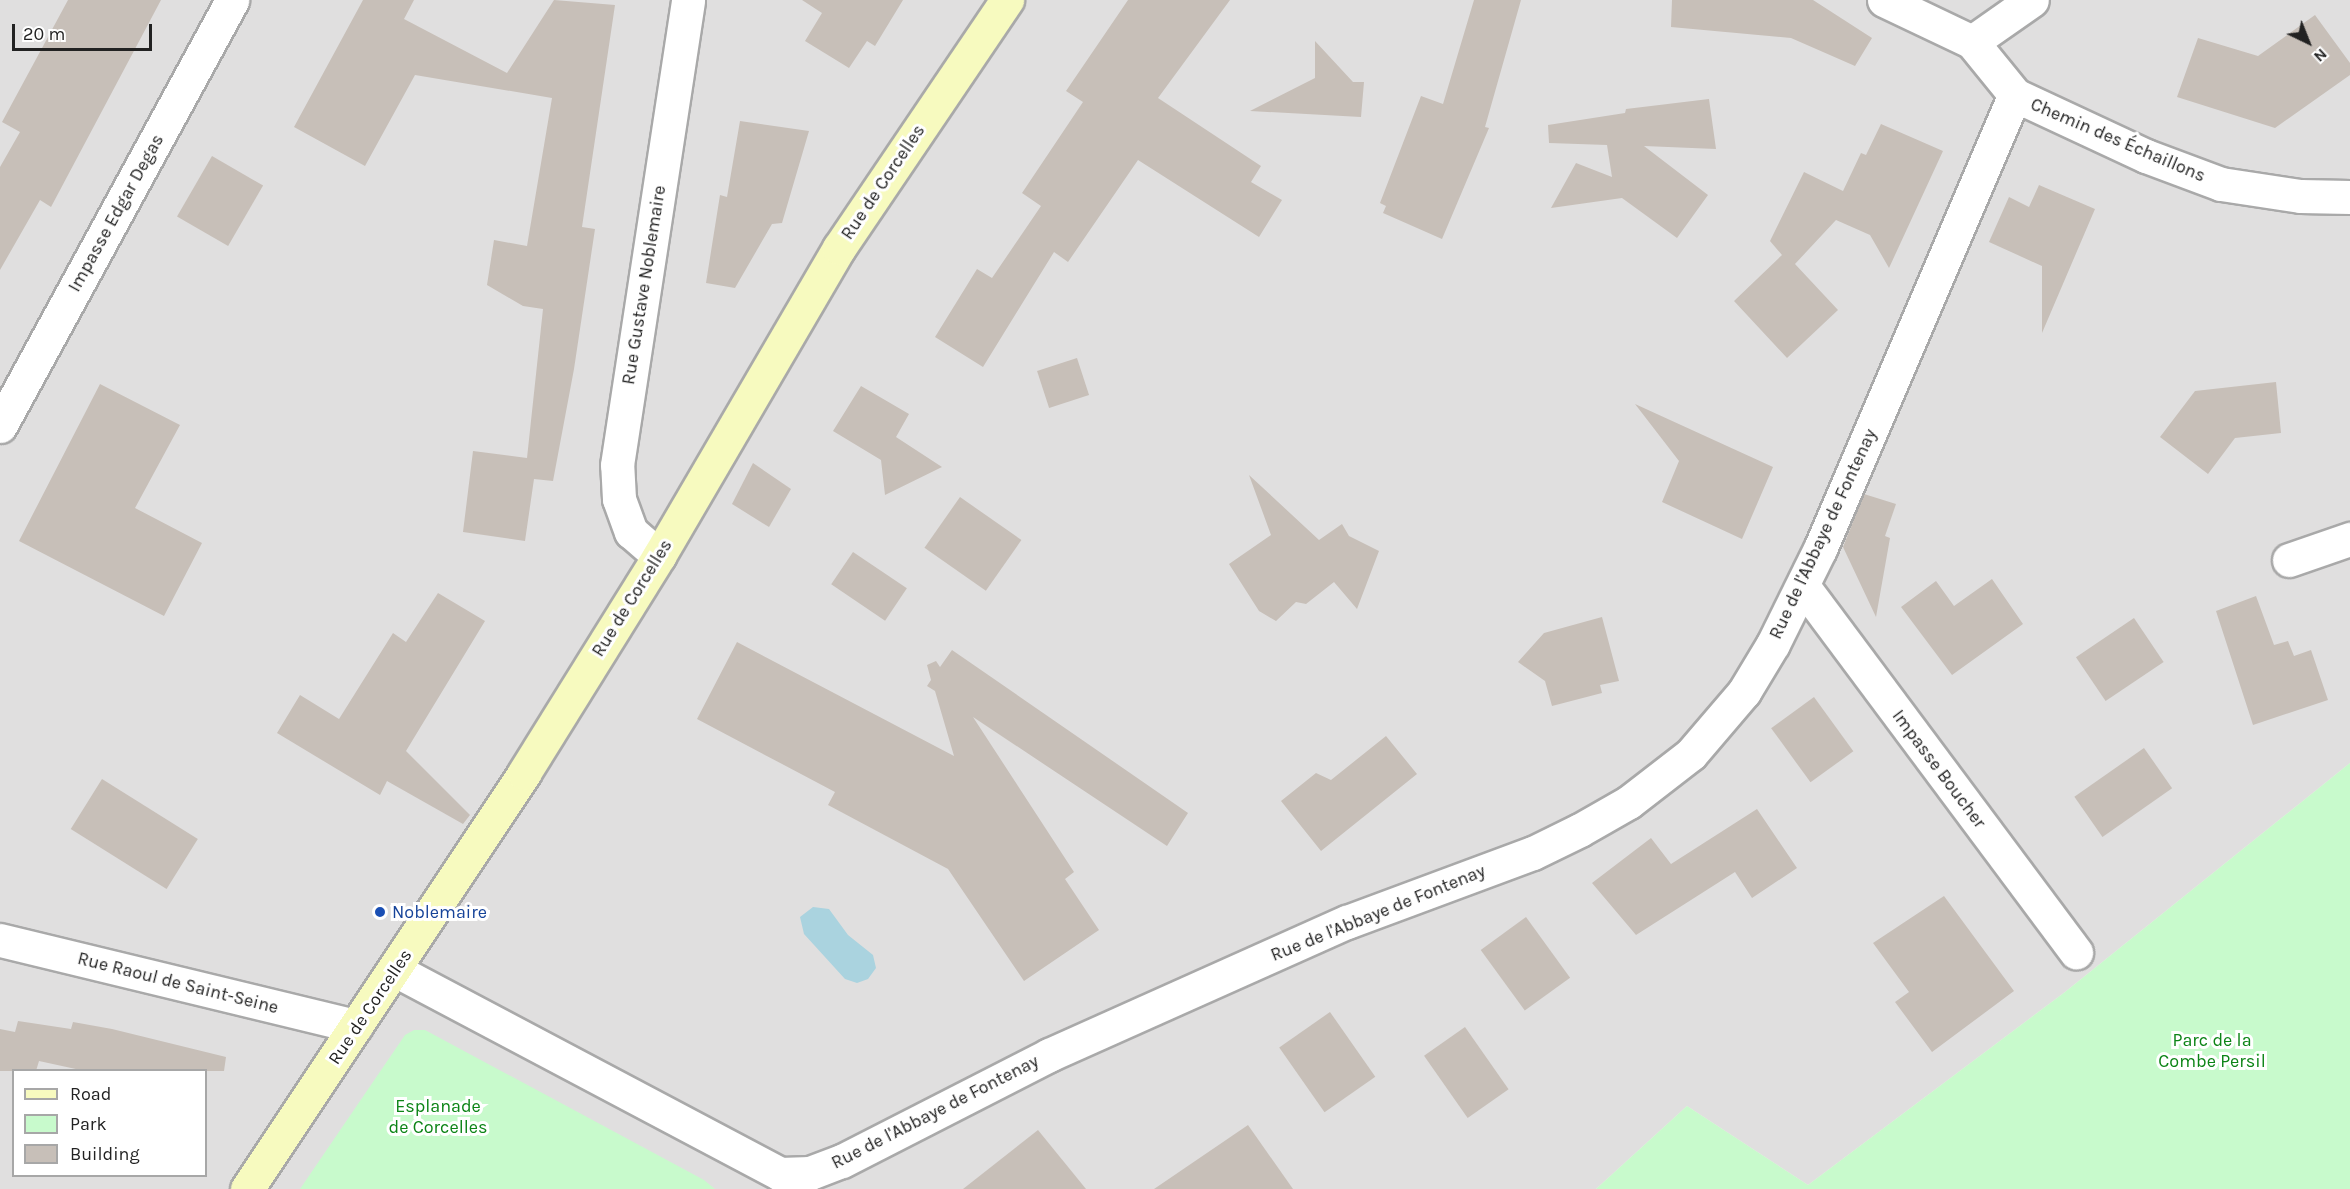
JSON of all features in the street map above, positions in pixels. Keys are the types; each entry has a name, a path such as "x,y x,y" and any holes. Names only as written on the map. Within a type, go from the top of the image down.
{"main road":[{"name":"Rue de Corcelles","path":"247,1189 395,970 659,556 839,248 1007,0"}],"street":[{"name":"Impasse Edgar Degas","path":"0,426 232,0"},
{"name":"Rue Gustave Noblemaire","path":"659,556 631,532 619,499 617,465 688,0"},
{"name":"Chemin des Échaillons","path":"1884,0 1972,42 2015,95 2146,156 2221,184 2300,196 2350,197"},
{"path":"1972,42 2032,0"},
{"name":"Rue de l'Abbaye de Fontenay","path":"395,970 775,1181 810,1173 842,1161 1059,1051 1347,922 1533,853 1590,824 1671,771 1711,734 1744,692 1803,586 2015,95"},
{"path":"2289,560 2350,539"},
{"name":"Impasse Boucher","path":"1803,586 2076,952"},
{"name":"Rue Raoul de Saint-Seine","path":"0,940 356,1026"}],"shaded area":[{"path":"0,0 2350,0 2350,763 2065,992 1808,1185 1687,1106 1596,1189 0,1189"}],"green space":[{"name":"Parc de la Combe Persil","path":"2350,763 2350,1189 1596,1189 1687,1106 1808,1185 2065,992"},
{"name":"Esplanade de Corcelles","path":"414,1030 425,1030 704,1180 715,1189 300,1189 405,1035"}],"water":[{"path":"813,907 829,909 848,935 873,955 876,968 868,979 857,983 845,979 804,934 800,917"}],"building":[{"path":"68,0 161,0 51,207 40,200 0,270 0,167 20,132 2,122"},
{"path":"363,0 414,0 404,19 507,73 554,0 615,5 582,227 595,229 574,369 553,481 534,479 525,541 463,532 473,451 527,458 543,309 523,306 487,285 494,240 527,246 552,98 415,75 365,166 294,127"},
{"path":"802,0 903,0 875,46 867,41 849,68 805,41 822,13"},
{"path":"1128,0 1230,0 1158,98 1261,166 1251,182 1282,200 1259,237 1138,160 1068,262 1054,252 983,367 935,337 977,269 992,278 1041,206 1022,193 1083,102 1066,91"},
{"path":"1474,0 1521,0 1485,127 1489,128 1442,239 1383,213 1386,206 1380,203 1421,96 1443,104"},
{"path":"1672,0 1813,0 1872,38 1855,66 1791,38 1671,27"},
{"path":"2315,15 2350,63 2350,75 2275,128 2177,97 2198,38 2258,56"},
{"path":"1315,41 1353,82 1364,82 1361,117 1250,111 1315,78"},
{"path":"1709,99 1716,149 1644,146 1708,195 1677,238 1622,198 1551,208 1576,163 1612,177 1607,145 1549,143 1548,125 1625,113 1626,109"},
{"path":"740,121 809,131 782,223 772,224 735,288 706,283 720,195 727,197"},
{"path":"1881,124 1943,151 1889,268 1870,235 1836,220 1795,264 1838,310 1787,358 1734,301 1782,255 1770,241 1804,172 1843,191 1861,153 1866,155"},
{"path":"212,156 263,186 228,246 177,217"},
{"path":"2039,185 2095,209 2042,333 2042,266 1989,242 2009,197 2029,207"},
{"path":"1077,358 1089,395 1049,408 1037,371"},
{"path":"2276,382 2281,433 2235,438 2208,474 2160,437 2195,391"},
{"path":"100,384 180,425 135,508 202,543 164,616 19,541"},
{"path":"861,386 909,414 896,437 942,467 885,495 881,460 833,431"},
{"path":"1635,404 1773,467 1742,539 1662,502 1679,461"},
{"path":"753,463 791,489 769,527 732,504"},
{"path":"1249,475 1319,540 1342,524 1349,536 1379,551 1357,609 1334,582 1306,604 1296,602 1276,621 1259,611 1229,564 1271,535"},
{"path":"1864,494 1896,504 1885,536 1890,538 1876,617 1843,547"},
{"path":"960,497 1021,540 986,591 924,548"},
{"path":"853,552 907,588 885,621 831,584"},
{"path":"1992,579 2023,624 1952,675 1901,607 1936,581 1954,606"},
{"path":"438,593 485,621 406,751 470,815 463,824 387,781 380,795 277,733 300,695 339,719 393,633 406,642"},
{"path":"2256,596 2274,645 2288,641 2294,656 2311,650 2328,700 2253,725 2216,611"},
{"path":"1602,617 1619,681 1600,685 1602,693 1552,706 1545,681 1518,662 1544,633"},
{"path":"2134,618 2164,662 2106,701 2076,657"},
{"path":"737,642 954,756 935,691 927,686 931,680 927,665 936,661 940,667 952,650 1188,813 1167,846 973,717 1074,872 1065,879 1099,930 1024,981 948,869 828,805 835,792 697,719"},
{"path":"1814,697 1853,751 1811,782 1771,728"},
{"path":"1386,736 1417,774 1321,851 1281,801 1316,773 1331,780"},
{"path":"2144,748 2172,788 2102,837 2074,797"},
{"path":"102,779 198,839 167,889 71,829"},
{"path":"1757,809 1797,868 1752,898 1735,872 1636,935 1592,883 1651,838 1671,864"},
{"path":"1944,896 2014,991 1932,1052 1895,1002 1909,992 1873,943"},
{"path":"1526,917 1570,978 1525,1011 1481,950"},
{"path":"1330,1012 1375,1077 1325,1112 1279,1048"},
{"path":"18,1021 71,1029 73,1022 112,1029 226,1057 224,1071 76,1069 39,1061 37,1069 0,1071 0,1029 15,1032"},
{"path":"1465,1027 1509,1089 1468,1118 1424,1056"},
{"path":"1248,1125 1293,1189 1154,1189"},
{"path":"1038,1130 1086,1189 963,1189"}],"place":[{"name":"Noblemaire","path":"380,912"}]}
